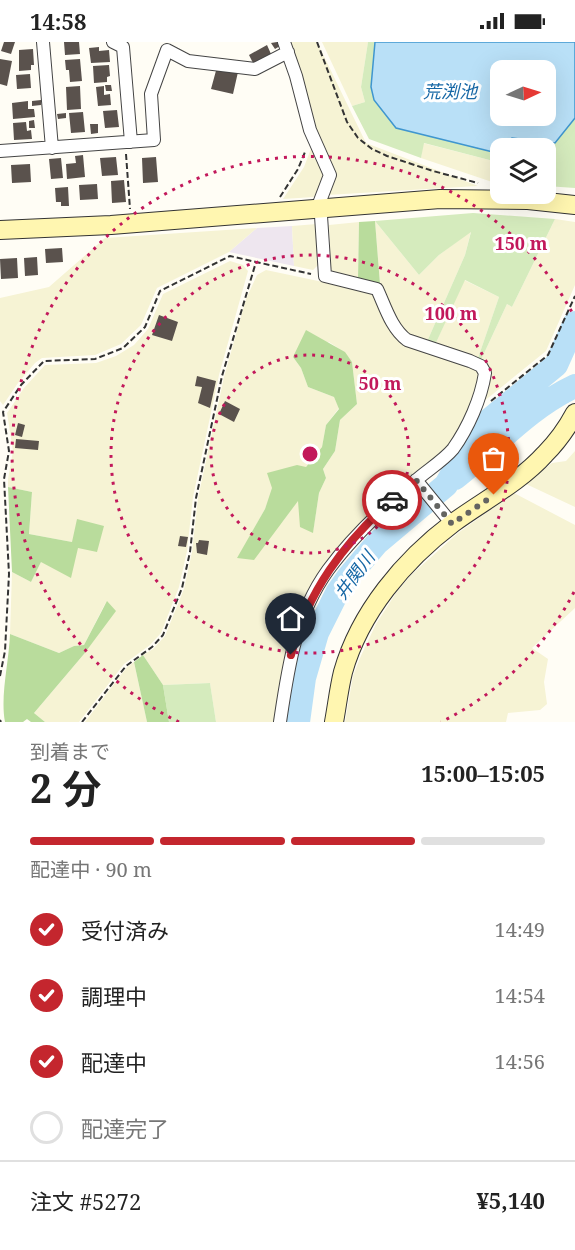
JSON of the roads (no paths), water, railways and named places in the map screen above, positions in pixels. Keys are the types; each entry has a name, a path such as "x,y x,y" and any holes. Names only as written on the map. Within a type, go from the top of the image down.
{"street":[{"path":"42,42 52,148"},
{"path":"113,42 123,47 128,142"},
{"path":"0,151 154,140 151,94 167,50 188,61 255,69 286,47 313,136 330,175 320,201 325,276 377,288 400,335 407,340 470,361 483,368 485,377 472,415 452,451 373,518 348,545 317,587 296,637 287,673 280,722"},
{"path":"0,230 131,223 440,199 511,200 575,205"},
{"path":"334,722 343,673 366,619 402,568 446,518 519,476 544,456 575,413"},
{"path":"417,482 446,518"}],"water":[{"name":"荒渕池","path":"375,42 575,42 575,118 556,142 556,138 490,138 490,151 396,128 374,100 371,87"}],"waterway":[{"name":"井関川","path":"298,722 304,678 317,633 337,593 377,543 446,485 477,430 556,365 575,323"},
{"path":"455,478 542,405 575,386"}]}
